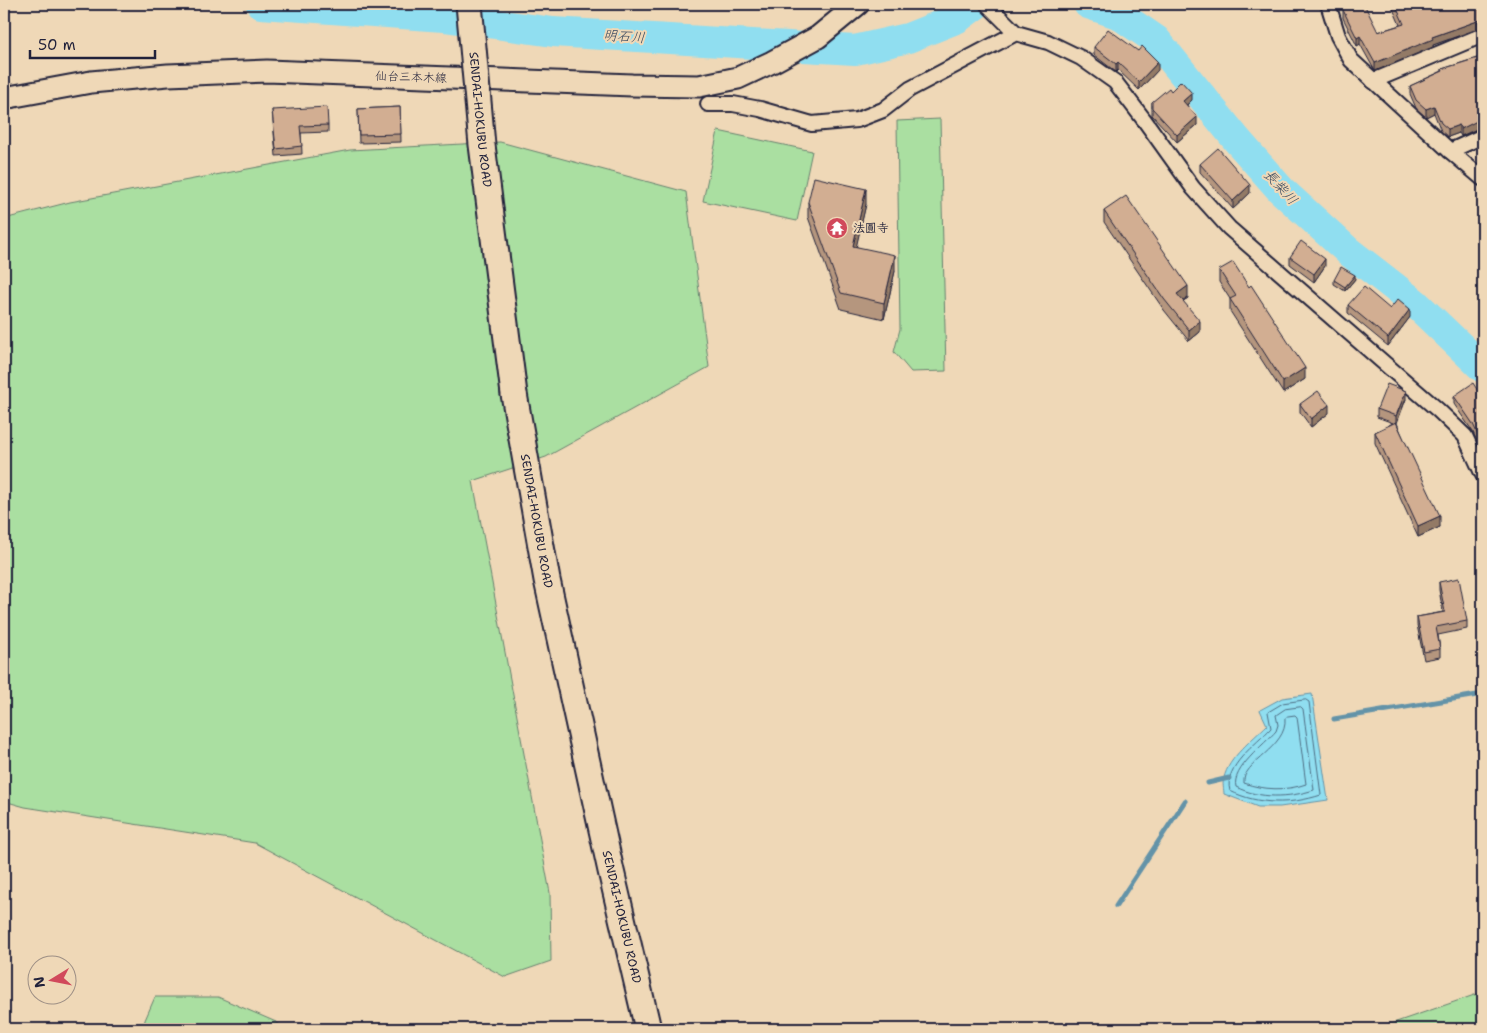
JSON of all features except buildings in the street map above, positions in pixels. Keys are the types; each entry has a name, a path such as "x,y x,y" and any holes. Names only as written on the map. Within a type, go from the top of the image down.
{"highway":[{"name":"SENDAI-HOKUBU ROAD","path":"469,4 482,145 514,394 546,580 648,1029"}],"main road":[{"name":"仙台三本木線","path":"4,98 92,82 267,71 699,86 738,78 772,62 818,37 853,8"}],"street":[{"path":"987,4 1016,33 1048,42 1081,58 1115,82 1146,121 1193,188 1229,228 1430,403 1465,436 1483,475"},
{"path":"1328,4 1338,36 1351,60 1483,179"},
{"path":"708,104 734,104 760,109 812,124 857,120 882,110 910,89 1016,33"},
{"path":"1373,81 1483,35"},
{"path":"1450,151 1483,136"}],"green space":[{"path":"940,119 946,371 911,372 894,352 900,329 897,121"},
{"path":"718,131 812,151 797,221 703,201"},
{"path":"500,142 686,192 709,367 546,457 473,481 550,893 551,961 505,977 255,843 25,807 4,801 4,219 70,202 350,150"},
{"path":"1483,992 1483,1029 1376,1029"},
{"path":"155,997 218,997 276,1022 285,1029 143,1029"}],"water":[{"path":"1312,694 1328,800 1280,807 1258,807 1224,794 1223,780 1230,763 1267,725 1260,710 1282,698"}],"waterway":[{"name":"明石川","path":"261,4 444,17 553,32 855,50 908,38 958,18 977,4"},
{"name":"長柴川","path":"1088,4 1118,14 1156,40 1237,140 1281,190 1348,251 1415,303 1483,368"},
{"path":"1334,719 1483,694"},
{"path":"1208,783 1229,778"},
{"path":"1116,906 1185,801"}],"place":[{"name":"法圓寺","path":"837,228"}]}
